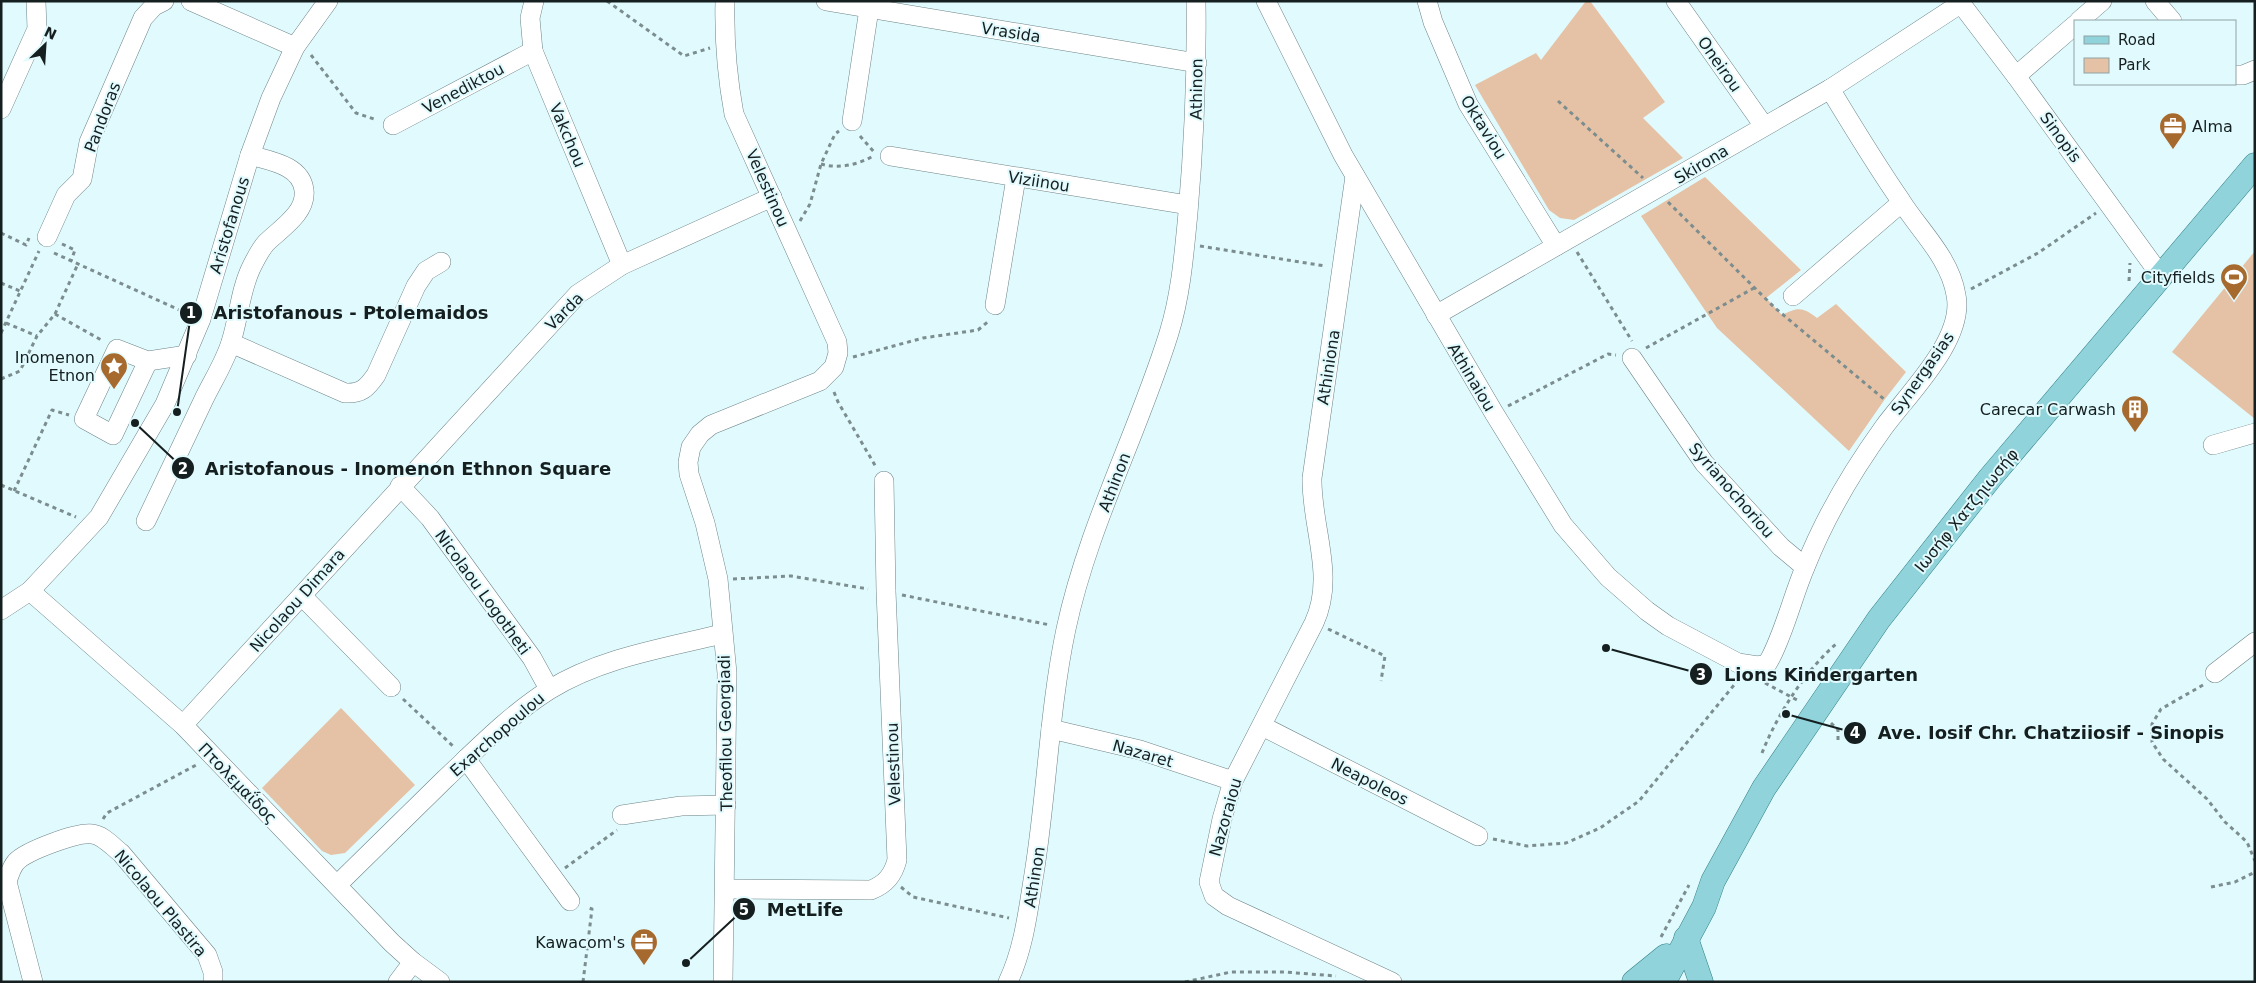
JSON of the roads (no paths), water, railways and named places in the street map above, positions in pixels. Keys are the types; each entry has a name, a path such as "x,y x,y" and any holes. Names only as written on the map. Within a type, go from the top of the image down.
{"main road":[{"name":"Ιωσήφ Χατζηιωσήφ","path":"1664,982 1704,906 1713,881 1764,788 1879,619 1990,478 2255,164"},
{"name":"Ιωσήφ Χατζηιωσήφ","path":"1652,982 1695,901 1713,881"},
{"path":"1686,938 1701,982"},
{"path":"1634,982 1666,956"}],"street":[{"path":"1,109 37,29 36,1"},
{"name":"Pandoras","path":"42,241 66,196 82,179 90,142 143,18 154,6 164,1"},
{"path":"192,1 297,44"},
{"name":"Aristofanous","path":"1,610 30,591 92,524 140,448 165,404 201,320 250,155 271,98 297,44 328,1"},
{"name":"Vakchou","path":"534,1 530,18 533,50 622,265"},
{"name":"Velestinou","path":"725,1 724,43 734,114 837,342 836,360"},
{"name":"Vrasida","path":"826,1 1196,63"},
{"name":"Athinon","path":"1008,982 1017,963 1027,922 1041,832 1051,729 1066,628 1083,565 1169,332 1180,291 1194,145 1196,1"},
{"name":"Athinaiou","path":"1266,1 1309,90 1355,176 1562,525 1608,577 1647,611 1668,626 1721,655 1759,665"},
{"name":"Oktaviou","path":"1427,1 1433,22 1468,104 1562,243"},
{"name":"Oneirou","path":"1676,1 1764,126"},
{"path":"2080,20 2102,1"},
{"path":"2154,1 2171,20"},
{"name":"Skirona","path":"1436,315 1673,181 1830,89 1960,3"},
{"name":"Sinopis","path":"1960,3 2110,204 2160,276"},
{"path":"852,121 869,9"},
{"path":"2016,76 2074,26"},
{"name":"Venediktou","path":"393,125 533,50"},
{"path":"2236,75 2243,75 2255,70"},
{"name":"Synergasias","path":"1759,665 1775,649 1819,532 1837,499 1855,469 1948,341 1956,319 1957,296 1951,276 1939,253 1901,203 1830,89"},
{"path":"146,521 231,343 241,295 257,256 264,245 291,220 301,208 304,200 301,178 294,171 250,155"},
{"name":"Viziinou","path":"890,156 1188,205"},
{"name":"Athiniona","path":"1322,558 1313,502 1312,478 1355,176"},
{"path":"995,305 1016,178"},
{"name":"Varda","path":"406,492 578,294 622,265 772,197"},
{"path":"1793,296 1901,203"},
{"path":"231,343 345,393 354,394 368,387 376,375 416,286 426,272 441,262"},
{"path":"140,448 84,419 117,349 148,361 188,354"},
{"name":"Syrianochoriou","path":"1636,356 1704,463 1770,535 1794,559 1805,567"},
{"name":"Theofilou Georgiadi","path":"723,982 727,674 718,579 705,523 690,474 688,462 690,447 700,434 711,425 820,382 836,360"},
{"path":"113,435 148,361"},
{"path":"2212,445 2255,434"},
{"name":"Velestinou","path":"725,889 871,890 882,885 890,877 896,860 886,591 884,480"},
{"name":"Nicolaou Dimara","path":"182,725 302,596 406,492"},
{"name":"Nicolaou Logotheti","path":"406,492 430,518 532,658 549,689"},
{"name":"Nazoraiou","path":"1322,558 1324,587 1320,607 1314,623 1233,781 1210,873 1210,889 1214,896 1228,906 1392,982"},
{"name":"Πτολεμαΐδος","path":"30,591 182,725 413,962 440,982"},
{"path":"302,596 391,687"},
{"name":"Exarchopoulou","path":"336,885 466,759 507,722 549,689 591,670 629,656 722,634"},
{"path":"2215,673 2255,642"},
{"name":"Neapoleos","path":"1262,726 1478,836"},
{"name":"Nazaret","path":"1051,729 1140,750 1233,781"},
{"path":"466,759 570,901"},
{"path":"622,814 681,806 726,805"},
{"name":"Nicolaou Plastira","path":"33,982 7,882 10,871 17,860 29,853 72,837 93,834 109,843 121,853 207,954 213,972 213,982"},
{"path":"398,982 413,962"}],"place":[{"name":"Alma","path":"2173,150"},
{"name":"Cityfields","path":"2234,301"},
{"name":"Inomenon Etnon","path":"114,390"},
{"name":"Aristofanous - Ptolemaidos","path":"177,412"},
{"name":"Aristofanous - Inomenon Ethnon Square","path":"135,423"},
{"name":"Carecar Carwash","path":"2135,433"},
{"name":"Lions Kindergarten","path":"1606,648"},
{"name":"Ave. Iosif Chr. Chatziiosif - Sinopis","path":"1786,714"},
{"name":"MetLife","path":"686,963"},
{"name":"Kawacom's","path":"644,966"}]}
